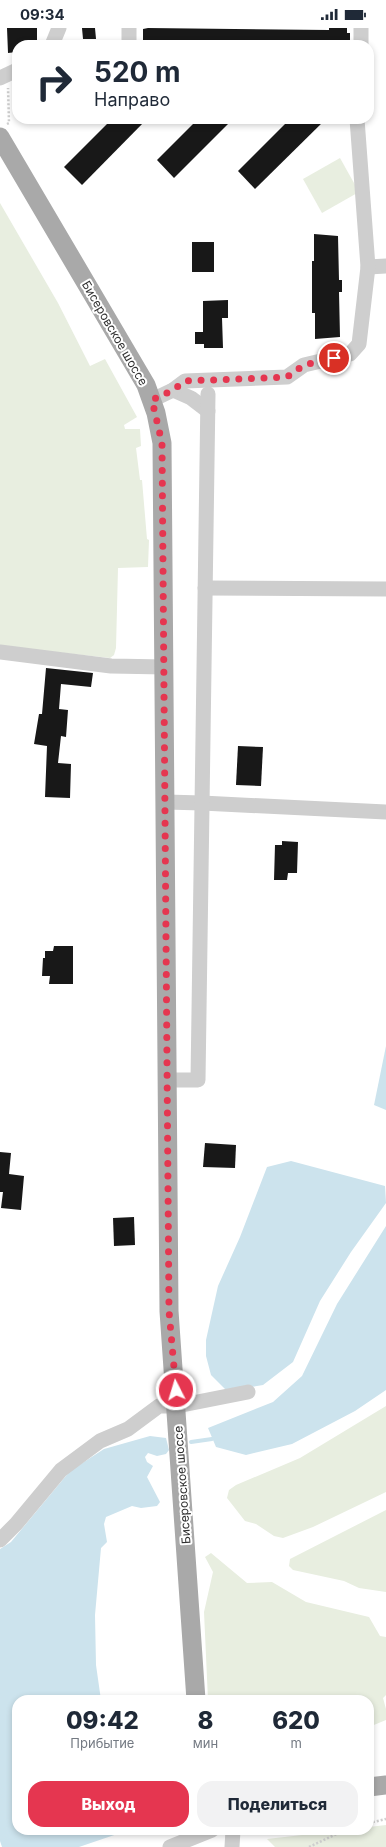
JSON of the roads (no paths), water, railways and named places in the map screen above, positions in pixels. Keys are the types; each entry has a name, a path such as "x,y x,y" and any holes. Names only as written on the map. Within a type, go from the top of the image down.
{"main road":[{"name":"Бисеровское шоссе","path":"2,131 146,385 152,400 162,443 169,1311 177,1406 196,1695"},
{"path":"374,1787 386,1785"}],"street":[{"path":"54,40 59,28"},
{"path":"129,28 129,40"},
{"path":"361,28 361,40"},
{"path":"152,400 173,390 185,381 194,379 287,377 304,365 350,354 359,344 368,267 357,124"},
{"path":"368,267 386,266"},
{"path":"173,390 191,398 208,411"},
{"path":"167,1080 198,1080 208,394"},
{"path":"206,588 386,589"},
{"path":"0,652 111,666 165,667"},
{"path":"166,802 202,802 386,812"},
{"path":"0,1540 16,1524 61,1470 72,1460 100,1441 128,1429 159,1406 177,1406 248,1392"},
{"path":"170,1847 200,1835"},
{"path":"232,1847 233,1835"}],"water":[{"path":"386,1046 386,1110 374,1105"},
{"path":"291,1161 385,1186 386,1203 351,1252 320,1301 293,1362 263,1385 227,1391 211,1375 206,1356 206,1340 218,1286 240,1237 267,1167"},
{"path":"386,1226 386,1390 355,1411 292,1444 246,1455 216,1447 208,1428 273,1402 302,1376 337,1304"},
{"path":"150,1436 166,1438 169,1450 166,1454 157,1456 148,1453 145,1457 147,1462 153,1466 147,1477 160,1502 157,1506 141,1508 132,1506 106,1517 104,1524 107,1542 101,1548 95,1615 96,1665 100,1695 12,1695 12,1835 114,1835 79,1847 2,1847 0,1841 0,1549 11,1542 70,1471 104,1449"}],"waterway":[{"path":"191,1442 212,1439"}]}
